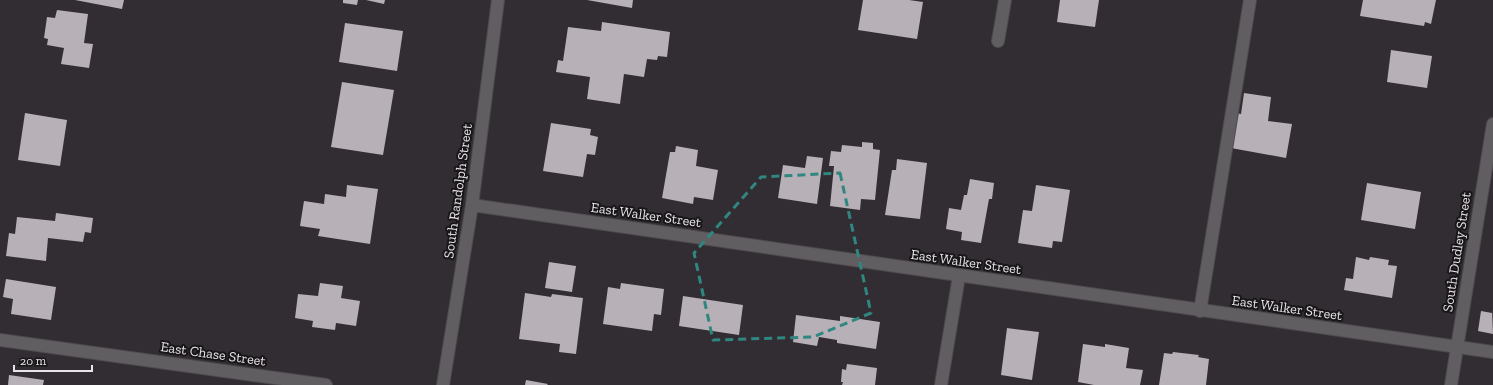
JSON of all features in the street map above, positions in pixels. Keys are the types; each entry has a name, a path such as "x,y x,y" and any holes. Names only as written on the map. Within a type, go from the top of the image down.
{"street":[{"name":"South Randolph Street","path":"443,385 472,205 498,0"},
{"path":"998,41 1005,0"},
{"path":"1200,311 1250,0"},
{"name":"South Dudley Street","path":"1451,385 1493,124"},
{"name":"East Walker Street","path":"472,205 1493,352"},
{"path":"942,385 959,276"},
{"name":"East Chase Street","path":"0,340 326,385"}],"highlighted area":[{"path":"840,173 871,313 813,337 713,340 694,253 761,177"}],"building":[{"path":"75,0 124,0 122,9"},
{"path":"343,0 358,0 357,5 343,3"},
{"path":"366,0 385,0 384,4"},
{"path":"587,0 633,0 632,8"},
{"path":"863,0 909,0 923,2 917,39 858,30"},
{"path":"1060,0 1099,0 1095,27 1057,22"},
{"path":"1363,0 1436,0 1431,24 1425,22 1424,26 1360,16"},
{"path":"57,10 88,14 84,43 93,44 89,68 61,64 64,48 47,45 48,39 44,38 47,17 55,18"},
{"path":"602,22 670,32 667,57 658,56 657,60 647,59 644,77 624,74 620,104 587,99 590,77 556,72 558,60 563,61 568,27 601,31"},
{"path":"345,23 403,31 397,71 339,62"},
{"path":"1391,50 1432,56 1427,88 1387,82"},
{"path":"342,82 394,90 383,155 331,147"},
{"path":"1244,93 1271,97 1268,121 1292,124 1286,158 1231,148 1236,113 1241,114"},
{"path":"25,113 67,120 60,166 18,160"},
{"path":"551,123 591,129 590,135 598,137 595,155 587,154 583,177 543,171"},
{"path":"862,142 873,143 873,149 880,150 875,200 861,199 860,210 830,206 834,166 829,166 831,151 841,152 842,145 862,147"},
{"path":"676,146 698,150 696,166 718,170 713,200 694,197 693,204 662,198 670,152 675,152"},
{"path":"807,156 823,158 817,204 778,198 783,165 805,168"},
{"path":"897,159 927,163 920,219 885,215 892,170 896,170"},
{"path":"970,179 994,183 992,199 989,199 981,243 961,240 962,232 946,229 949,208 961,210 964,195 967,195"},
{"path":"1367,183 1421,192 1415,229 1361,220"},
{"path":"347,185 378,189 370,244 318,236 320,229 300,226 304,201 324,204 325,194 346,197"},
{"path":"1036,185 1070,190 1062,242 1053,241 1052,248 1018,243 1023,210 1032,211"},
{"path":"56,213 93,218 91,233 85,232 83,242 48,238 46,261 6,256 9,233 15,234 17,217 55,221"},
{"path":"1356,257 1369,260 1370,257 1389,260 1388,265 1397,266 1392,298 1344,290 1346,278 1353,279"},
{"path":"549,262 576,266 572,292 545,288"},
{"path":"6,279 56,287 51,320 11,314 13,299 3,297"},
{"path":"320,283 343,286 341,298 360,301 356,326 336,323 335,330 312,327 313,321 295,318 298,294 318,296"},
{"path":"621,283 664,289 661,315 654,314 652,331 603,324 608,287 620,289"},
{"path":"525,293 551,297 552,294 583,298 576,354 559,352 560,344 519,339"},
{"path":"683,296 743,305 739,335 679,326"},
{"path":"1492,309 1493,334 1478,331 1481,311 1492,313"},
{"path":"796,315 840,321 840,316 880,322 876,349 837,343 837,340 819,337 817,346 793,342"},
{"path":"1007,328 1039,332 1032,380 1001,375"},
{"path":"1083,344 1105,347 1105,344 1129,348 1126,368 1143,370 1140,385 1094,385 1078,382"},
{"path":"1173,352 1199,355 1198,357 1209,359 1206,385 1159,385 1164,353 1172,354"},
{"path":"847,364 877,368 875,385 842,385 842,369 846,370"},
{"path":"9,375 44,380 43,385 8,385"},
{"path":"526,380 548,384 525,385"}]}
